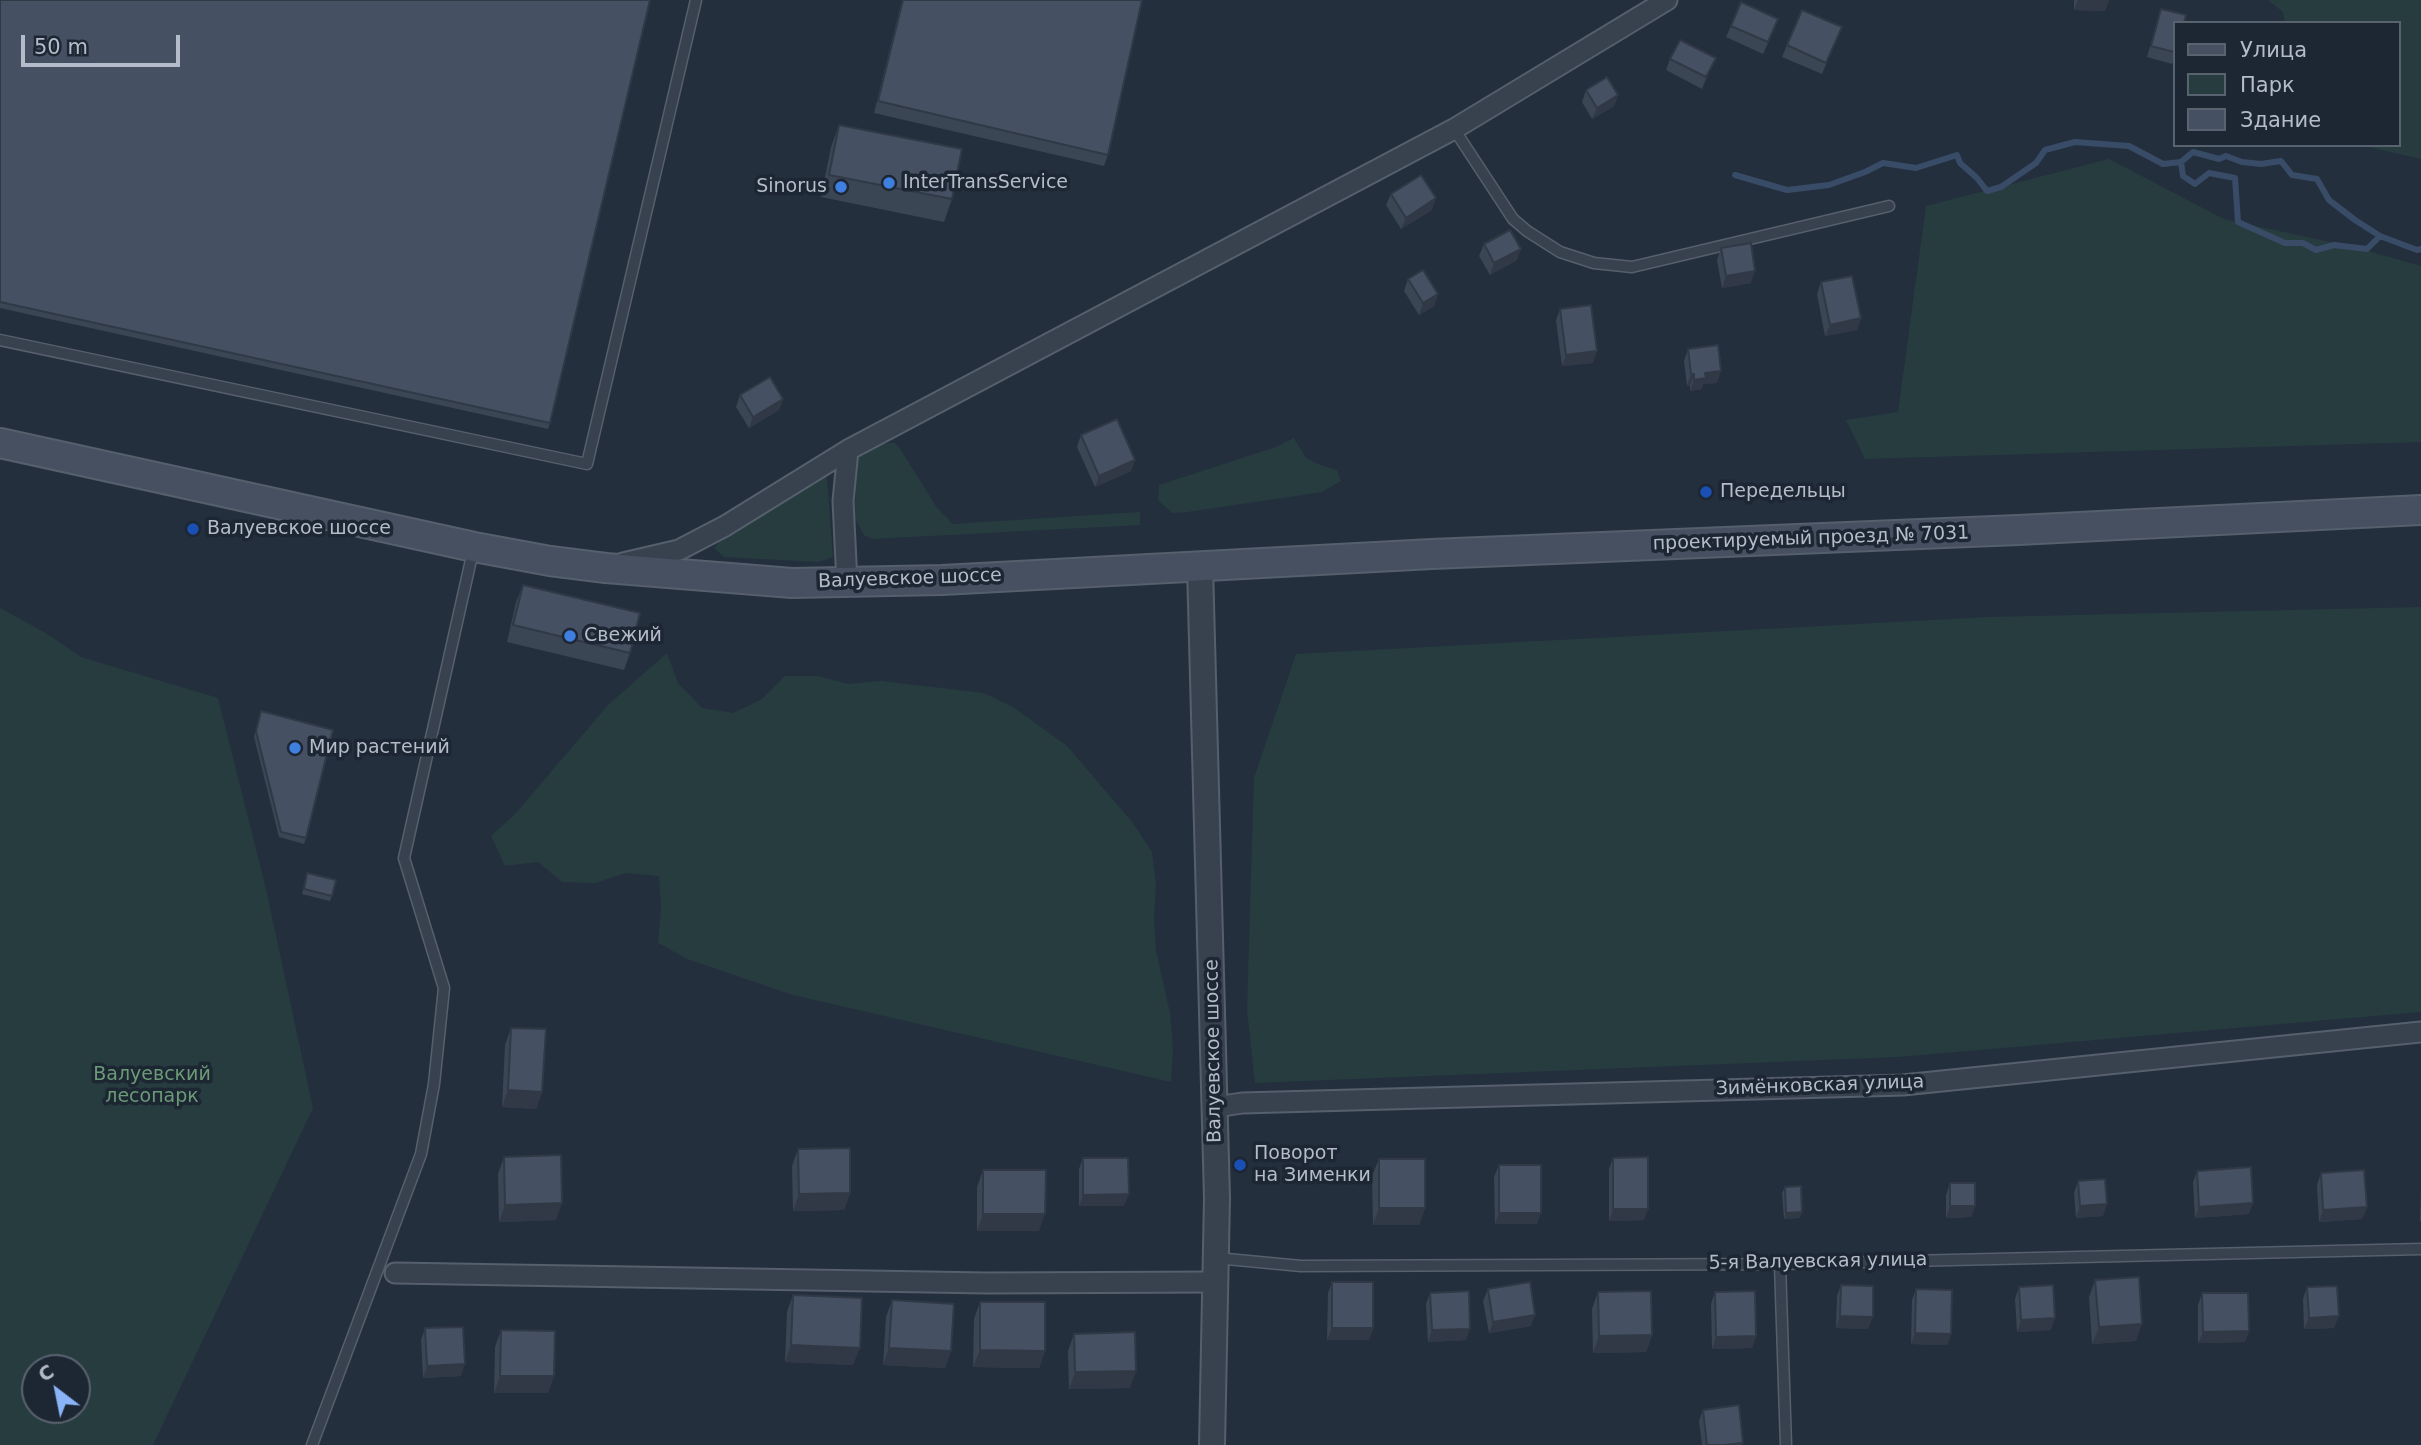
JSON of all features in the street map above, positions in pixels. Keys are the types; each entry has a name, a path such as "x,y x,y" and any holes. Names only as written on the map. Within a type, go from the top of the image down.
{"main road":[{"name":"Валуевское шоссе","path":"0,443 474,547 606,568 792,583 847,583 1200,566"},
{"name":"проектируемый проезд № 7031","path":"1200,566 2421,510"}],"street":[{"path":"606,568 679,550 725,526 848,450 1454,129 1667,0"},
{"path":"847,583 843,501 848,450"},
{"name":"Валуевское шоссе","path":"1200,566 1216,1107 1212,1445"},
{"name":"Зимёнковская улица","path":"1216,1107 1242,1103 1903,1085 2421,1032"},
{"path":"395,1273 987,1283 1215,1270"}],"lane":[{"path":"0,340 587,464 696,0"},
{"path":"1454,129 1513,219 1560,252 1594,263 1632,267 1889,206"},
{"path":"312,1445 421,1154 434,1084 444,988 404,858 474,547"},
{"name":"5-я Валуевская улица","path":"1215,1270 1301,1265 1780,1264 2421,1249"},
{"path":"1780,1264 1786,1445"}],"green space":[{"path":"2268,0 2421,0 2421,159 2369,147 2400,147 2400,21 2285,21 2283,12"},
{"path":"2109,159 2224,219 2357,248 2421,266 2421,442 1865,459 1846,420 1898,412 1926,206"},
{"path":"1294,438 1306,458 1337,470 1341,481 1322,492 1188,512 1172,513 1158,500 1159,485 1276,447"},
{"path":"895,443 901,450 937,508 953,524 1140,512 1140,525 872,539 864,535 855,519 854,470 857,458 871,446"},
{"path":"821,478 827,478 833,557 818,562 724,557 714,548 720,541"},
{"path":"2421,607 2421,1012 1898,1057 1255,1083 1247,1010 1254,778 1296,654 1989,617"},
{"name":"Валуевский лесопарк","path":"0,608 46,633 81,657 218,698 266,889 313,1108 153,1445 0,1445"},
{"path":"667,653 678,683 702,708 733,713 762,699 785,676 818,676 848,684 881,681 984,693 1013,707 1067,746 1133,823 1152,852 1156,885 1156,951 1170,1013 1173,1049 1171,1082 793,995 687,959 658,943 661,909 659,876 626,873 595,883 562,882 538,862 505,866 491,836 515,814 609,704"}],"building":[{"path":"0,0 650,0 550,423 0,302"},
{"path":"903,0 1142,0 1108,155 878,101"},
{"path":"1741,2 1778,19 1768,42 1731,26"},
{"path":"2161,9 2186,15 2184,21 2172,21 2172,51 2151,46"},
{"path":"1802,10 1842,27 1826,63 1787,45"},
{"path":"1680,40 1716,58 1706,77 1670,59"},
{"path":"1607,77 1618,95 1597,108 1586,90"},
{"path":"839,125 962,149 952,199 829,175"},
{"path":"1421,175 1436,198 1406,218 1391,194"},
{"path":"1510,230 1521,249 1494,263 1484,244"},
{"path":"1751,243 1755,271 1726,276 1721,248"},
{"path":"1423,270 1438,294 1423,303 1408,279"},
{"path":"1852,276 1861,318 1830,325 1821,282"},
{"path":"1591,305 1597,351 1566,355 1560,309"},
{"path":"1718,345 1721,371 1705,373 1706,378 1694,380 1688,349"},
{"path":"770,377 783,399 753,417 740,395"},
{"path":"1117,419 1135,460 1099,476 1081,435"},
{"path":"523,585 640,613 630,653 513,625"},
{"path":"261,711 333,730 306,838 281,832 256,731"},
{"path":"307,873 336,880 332,896 304,889"},
{"path":"511,1028 546,1029 542,1092 508,1090"},
{"path":"850,1148 850,1193 799,1194 798,1149"},
{"path":"561,1155 562,1203 505,1205 504,1157"},
{"path":"1648,1157 1648,1209 1613,1209 1613,1158"},
{"path":"1083,1158 1128,1158 1129,1194 1083,1195"},
{"path":"1379,1159 1425,1159 1425,1208 1379,1208"},
{"path":"1499,1165 1541,1165 1541,1213 1499,1213"},
{"path":"2251,1167 2253,1203 2199,1207 2197,1171"},
{"path":"983,1170 1046,1170 1045,1214 983,1214"},
{"path":"2364,1170 2367,1207 2323,1210 2321,1173"},
{"path":"2105,1179 2107,1204 2080,1206 2078,1181"},
{"path":"1950,1183 1975,1183 1975,1206 1950,1206"},
{"path":"1801,1186 1802,1212 1786,1213 1785,1187"},
{"path":"2139,1277 2142,1324 2099,1327 2095,1280"},
{"path":"1332,1282 1373,1282 1373,1328 1332,1328"},
{"path":"1530,1282 1535,1315 1493,1322 1488,1289"},
{"path":"1841,1285 1873,1286 1873,1317 1840,1316"},
{"path":"2053,1285 2055,1318 2021,1320 2019,1287"},
{"path":"2337,1286 2339,1316 2309,1318 2307,1287"},
{"path":"1916,1289 1952,1290 1951,1334 1915,1333"},
{"path":"1469,1291 1470,1329 1432,1330 1430,1293"},
{"path":"1651,1291 1652,1335 1599,1336 1598,1292"},
{"path":"1755,1291 1756,1336 1716,1337 1715,1292"},
{"path":"2202,1293 2248,1293 2249,1331 2203,1332"},
{"path":"793,1295 862,1298 860,1348 791,1345"},
{"path":"892,1300 954,1304 951,1351 889,1348"},
{"path":"980,1302 1045,1302 1045,1351 980,1350"},
{"path":"463,1327 465,1364 427,1366 425,1328"},
{"path":"501,1330 555,1331 554,1376 500,1376"},
{"path":"1135,1332 1136,1371 1075,1372 1074,1334"},
{"path":"1739,1405 1743,1443 1707,1445 1703,1410"}],"waterway":[{"path":"1735,175 1787,190 1829,185 1883,163 1916,168 1957,155 1960,163 1987,191 2001,187 2036,163 2045,150 2075,142 2129,146 2163,164 2181,162 2193,152 2219,159 2226,156 2242,162 2261,164 2281,161 2292,175 2317,179 2329,200 2380,236 2417,250 2421,249"},
{"path":"2181,162 2183,176 2195,184 2209,173 2235,178 2238,222 2285,243 2303,243 2316,250 2334,245 2367,249 2380,236"}],"place":[{"name":"InterTransService","path":"889,183"},
{"name":"Sinorus","path":"841,187"},
{"name":"Передельцы","path":"1706,492"},
{"name":"Валуевское шоссе","path":"193,529"},
{"name":"Свежий","path":"570,636"},
{"name":"Мир растений","path":"295,748"},
{"name":"Поворот на Зименки","path":"1240,1165"}]}
